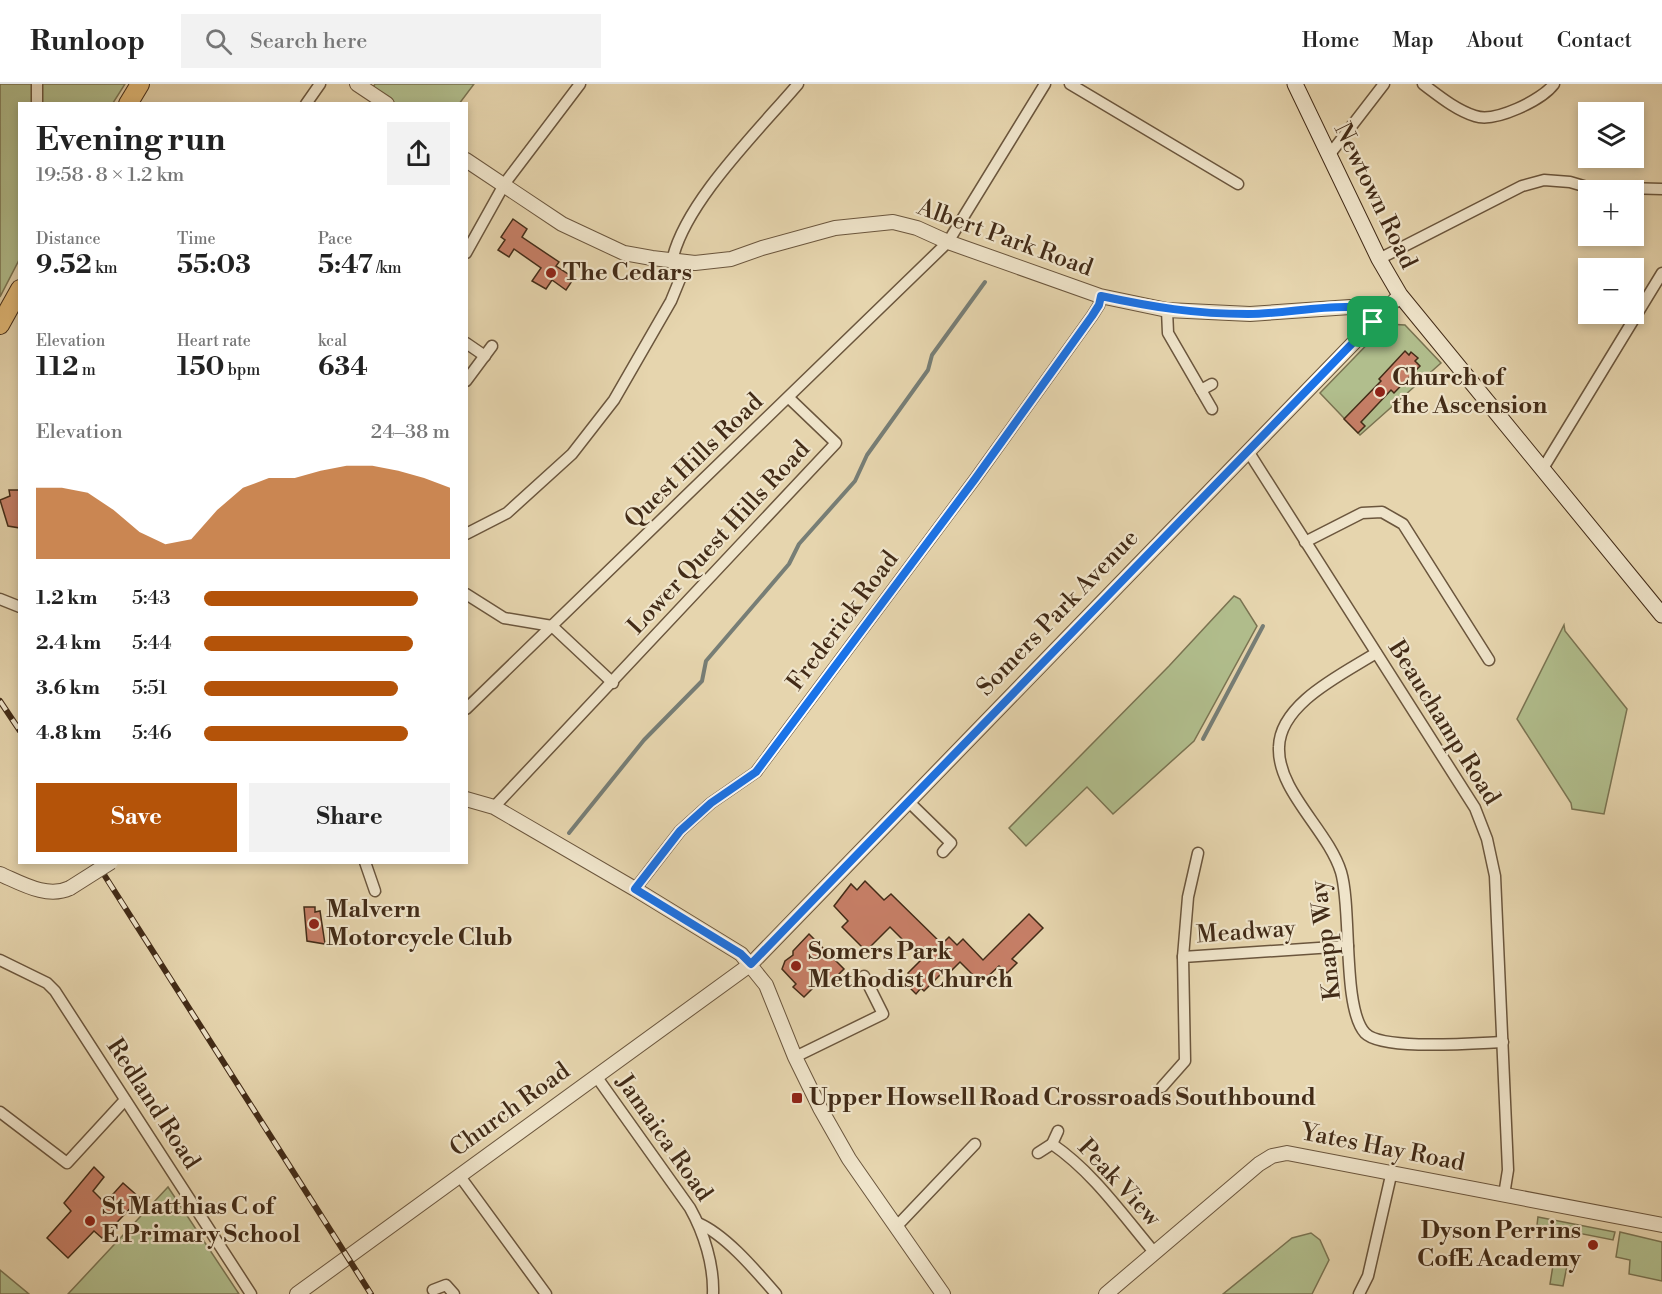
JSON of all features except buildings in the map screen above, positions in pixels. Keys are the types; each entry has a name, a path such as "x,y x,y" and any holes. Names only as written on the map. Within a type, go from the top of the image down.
{"highway":[{"path":"129,102 141,84"},
{"path":"0,325 18,292"}],"main road":[{"name":"Newtown Road","path":"1295,84 1379,259 1400,296 1662,615"}],"street":[{"path":"37,84 37,102"},
{"path":"307,102 320,84"},
{"path":"357,84 384,102"},
{"path":"468,249 505,183 580,84"},
{"path":"468,533 507,513 572,454 614,400 671,301 680,279 676,261 683,229 705,194 798,84"},
{"name":"Quest Hills Road","path":"468,707 948,242 1045,84"},
{"path":"1070,84 1238,184"},
{"path":"1330,154 1384,84"},
{"path":"1423,84 1444,100 1477,117 1524,107 1554,84"},
{"name":"Albert Park Road","path":"468,161 505,183 562,224 600,244 624,253 695,263 731,259 809,235 893,222 917,228 948,242 1101,296 1167,310 1250,314 1350,307 1360,310 1373,322"},
{"path":"1379,259 1522,186 1544,180 1570,182 1587,187 1662,189"},
{"path":"1542,470 1662,273"},
{"name":"Frederick Road","path":"635,889 680,831 711,803 756,772 1058,364 1099,305 1101,296"},
{"name":"Somers Park Avenue","path":"751,964 1400,296"},
{"path":"1167,310 1168,333 1212,409"},
{"path":"468,344 485,356"},
{"path":"468,378 492,346"},
{"path":"1201,390 1212,384"},
{"name":"Lower Quest Hills Road","path":"494,807 613,683 836,442 789,398"},
{"name":"Beauchamp Road","path":"1248,451 1475,808 1487,839 1495,876 1503,1042 1508,1170 1504,1195"},
{"path":"1305,542 1362,513 1382,512 1403,524 1489,660"},
{"path":"468,595 504,618 552,626 613,683"},
{"path":"0,599 18,606"},
{"name":"Knapp Way","path":"1376,653 1298,705 1285,724 1279,747 1282,771 1331,848 1341,873 1355,1011 1364,1032 1396,1044 1503,1042"},
{"path":"468,800 494,807 732,948 751,964 766,985 795,1057 849,1159 943,1294"},
{"path":"909,802 951,843 943,852"},
{"name":"Meadway","path":"1162,1087 1185,1061 1183,957 1188,897 1198,853"},
{"path":"0,874 47,892 63,892 108,864"},
{"path":"366,864 375,891"},
{"name":"Meadway","path":"1183,957 1348,946"},
{"name":"Redland Road","path":"0,960 51,987 251,1294"},
{"name":"Church Road","path":"297,1294 751,964"},
{"path":"795,1057 883,1014 864,976"},
{"name":"Jamaica Road","path":"596,1076 690,1208 698,1223 708,1255 713,1294"},
{"path":"0,1112 67,1163 125,1100"},
{"name":"Peak View","path":"1038,1153 1052,1144 1058,1131"},
{"path":"896,1227 975,1144"},
{"name":"Peak View","path":"1052,1144 1087,1172 1154,1252"},
{"name":"Yates Hay Road","path":"1106,1294 1259,1164 1272,1156 1287,1153 1662,1225"},
{"path":"1359,1294 1368,1276 1392,1172"},
{"path":"459,1175 546,1294"},
{"path":"698,1223 708,1227 755,1269 776,1294"},
{"path":"433,1290 446,1285 454,1294"}],"green space":[{"path":"0,84 125,84 114,102 18,102 18,262 0,297"},
{"path":"375,84 474,84 460,102 394,102 373,87"},
{"path":"1387,324 1405,325 1441,363 1360,435 1320,393"},
{"path":"1234,596 1240,599 1257,626 1194,741 1113,814 1087,787 1026,846 1009,828 1169,666"},
{"path":"1564,625 1565,631 1627,709 1604,814 1572,809 1571,803 1517,719"},
{"path":"168,1187 239,1294 68,1294"},
{"path":"1538,1217 1615,1232 1613,1240 1537,1225"},
{"path":"1620,1232 1662,1242 1662,1281 1629,1274 1630,1260 1616,1257"},
{"path":"1311,1233 1320,1240 1329,1260 1312,1294 1223,1294 1292,1238"},
{"path":"1554,1259 1568,1261 1563,1286 1550,1284"},
{"path":"0,1270 29,1294 0,1294"}],"waterway":[{"path":"569,833 644,740 702,681 706,661 789,564 799,544 855,481 867,455 928,370 932,355 985,282"},
{"path":"1203,739 1263,626"}],"railway":[{"path":"0,701 18,728"},
{"path":"97,864 371,1294"}],"place":[{"name":"The Cedars","path":"551,273"},
{"name":"Church of the Ascension","path":"1380,392"},
{"name":"Malvern Motorcycle Club","path":"314,924"},
{"name":"Somers Park Methodist Church","path":"796,966"},
{"name":"Upper Howsell Road Crossroads Southbound","path":"797,1098"},
{"name":"St Matthias C of E Primary School","path":"90,1221"},
{"name":"Dyson Perrins CofE Academy","path":"1593,1245"}],"route":[{"path":"1101,296 1167,310 1250,314 1333,306 1350,307 1360,310 1373,322 751,964 741,954 635,889 680,831 711,803 736,788 756,772 836,668 975,479 1092,316 1099,305 1101,296"}]}
